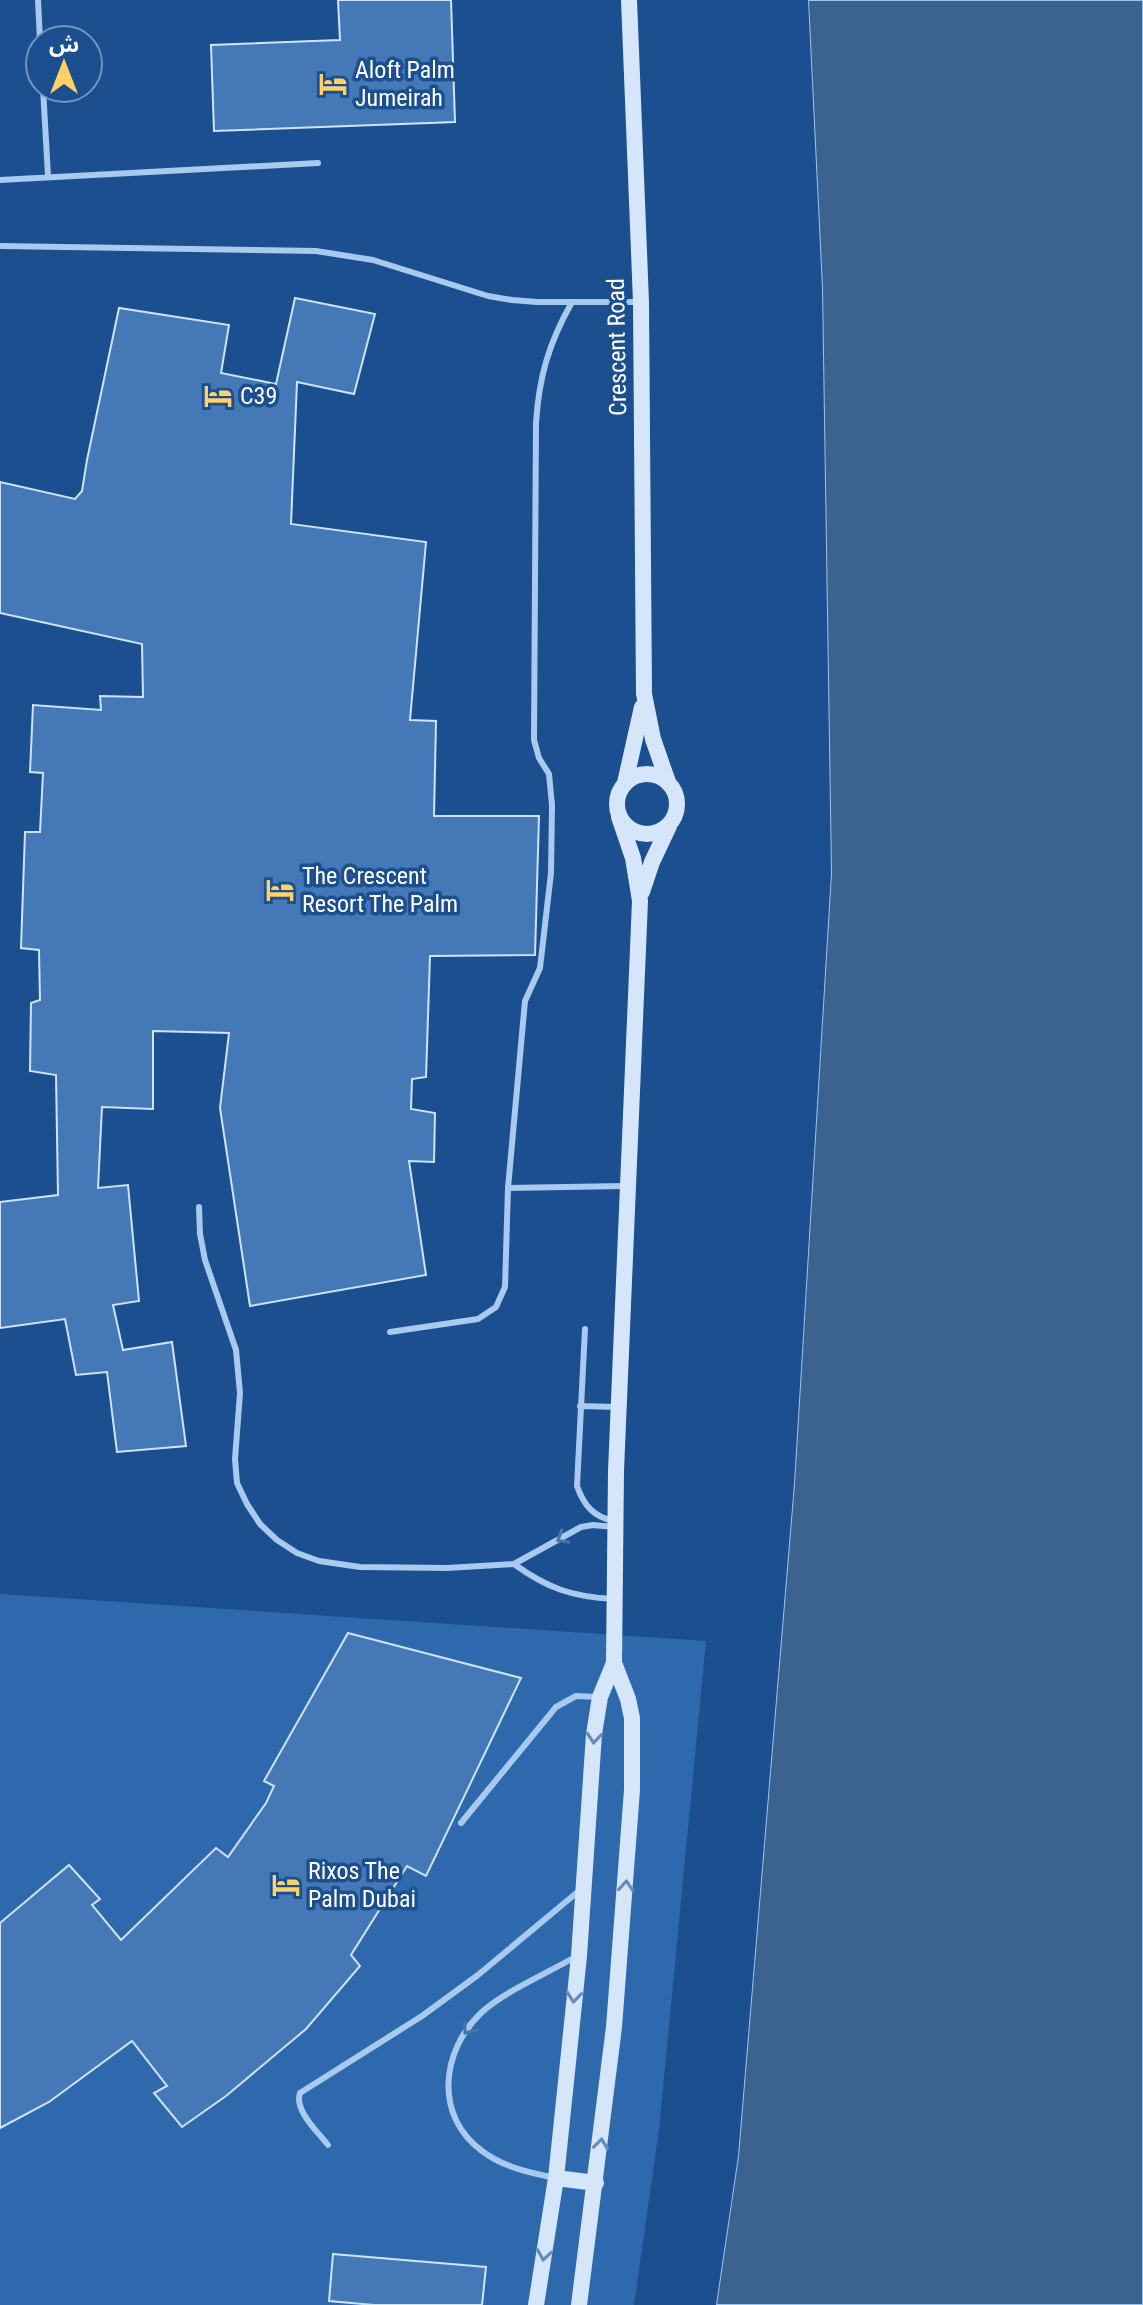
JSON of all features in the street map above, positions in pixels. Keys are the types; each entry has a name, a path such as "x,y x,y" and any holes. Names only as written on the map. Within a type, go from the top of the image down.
{"main road":[{"name":"Crescent Road","path":"629,0 641,302 644,694"},
{"path":"640,901 652,862 674,818 677,799 653,739 644,694"},
{"path":"536,2305 556,2178 579,1956 594,1734 600,1697 614,1663 614,1524 640,901 633,858 619,817 617,799 625,783 644,694"},
{"path":"625,783 642,774 660,777 668,782"},
{"path":"619,817 632,831 642,834 661,832 669,826"},
{"path":"579,2305 620,1963 632,1790 632,1718 614,1663"},
{"path":"556,2178 596,2183"}],"lane":[{"path":"38,0 39,24"},
{"path":"44,104 48,176"},
{"path":"0,180 318,163"},
{"path":"0,246 316,251 373,260 488,296 537,302 641,302"},
{"path":"390,1332 478,1319 496,1307 505,1287 508,1188 525,1001 540,968 551,873 549,774 539,758 534,740 538,391 552,340 572,302"},
{"path":"508,1188 627,1186"},
{"path":"199,1207 205,1260 236,1350 240,1393 235,1459 237,1483 260,1524 277,1540 297,1553 319,1561 360,1567 401,1569 514,1564 581,1527 614,1524"},
{"path":"585,1329 577,1486 586,1506 614,1524"},
{"path":"580,1406 618,1407"},
{"path":"514,1564 536,1580 561,1591 587,1598 614,1599"},
{"path":"461,1823 556,1707 576,1696 600,1697"},
{"path":"328,2145 300,2107 300,2093 433,2008 532,1932 583,1888"},
{"path":"556,2178 504,2164 481,2151 462,2132 450,2108 447,2082 452,2055 464,2031 483,2011 579,1956"}],"shaded area":[{"path":"808,0 1143,0 1143,2305 716,2305 738,2156 794,1484 831,873 822,288"},
{"path":"0,1594 706,1641 659,2130 634,2305 0,2305"}],"pier":[{"path":"804,0 808,0 822,288 831,873 794,1484 738,2156 716,2305 712,2305 734,2156 790,1483 827,873 818,288"}],"building":[{"name":"Aloft Palm Jumeirah","path":"338,0 451,0 455,122 214,131 211,45 340,40"},
{"name":"The Crescent Resort The Palm","path":"295,298 375,314 354,394 297,382 291,524 426,542 410,720 436,721 434,816 539,816 535,955 430,956 426,1077 412,1079 411,1109 435,1113 434,1162 409,1161 426,1275 250,1306 220,1108 229,1033 153,1031 153,1109 102,1107 98,1188 128,1185 139,1301 113,1305 123,1350 172,1342 186,1446 117,1452 107,1372 76,1375 65,1319 0,1328 0,1202 58,1195 56,1075 30,1071 31,1003 40,1000 39,950 21,948 25,832 40,832 43,773 30,772 33,705 101,710 100,696 143,697 142,644 0,613 0,482 75,499 82,491 119,308 229,325 221,373 276,384"},
{"name":"Rixos The Palm Dubai","path":"348,1633 521,1678 426,1876 407,1866 351,1955 360,1966 306,2029 226,2096 182,2127 154,2093 167,2086 132,2041 49,2102 0,2128 0,1923 69,1865 100,1899 92,1905 121,1940 216,1848 228,1857 266,1803 274,1786 264,1781"},
{"path":"333,2254 486,2267 482,2305 374,2305 329,2301"}],"place":[{"name":"Aloft Palm Jumeirah","path":"333,84"},
{"name":"C39","path":"218,396"},
{"name":"The Crescent Resort The Palm","path":"280,890"},
{"name":"Rixos The Palm Dubai","path":"286,1885"}]}
